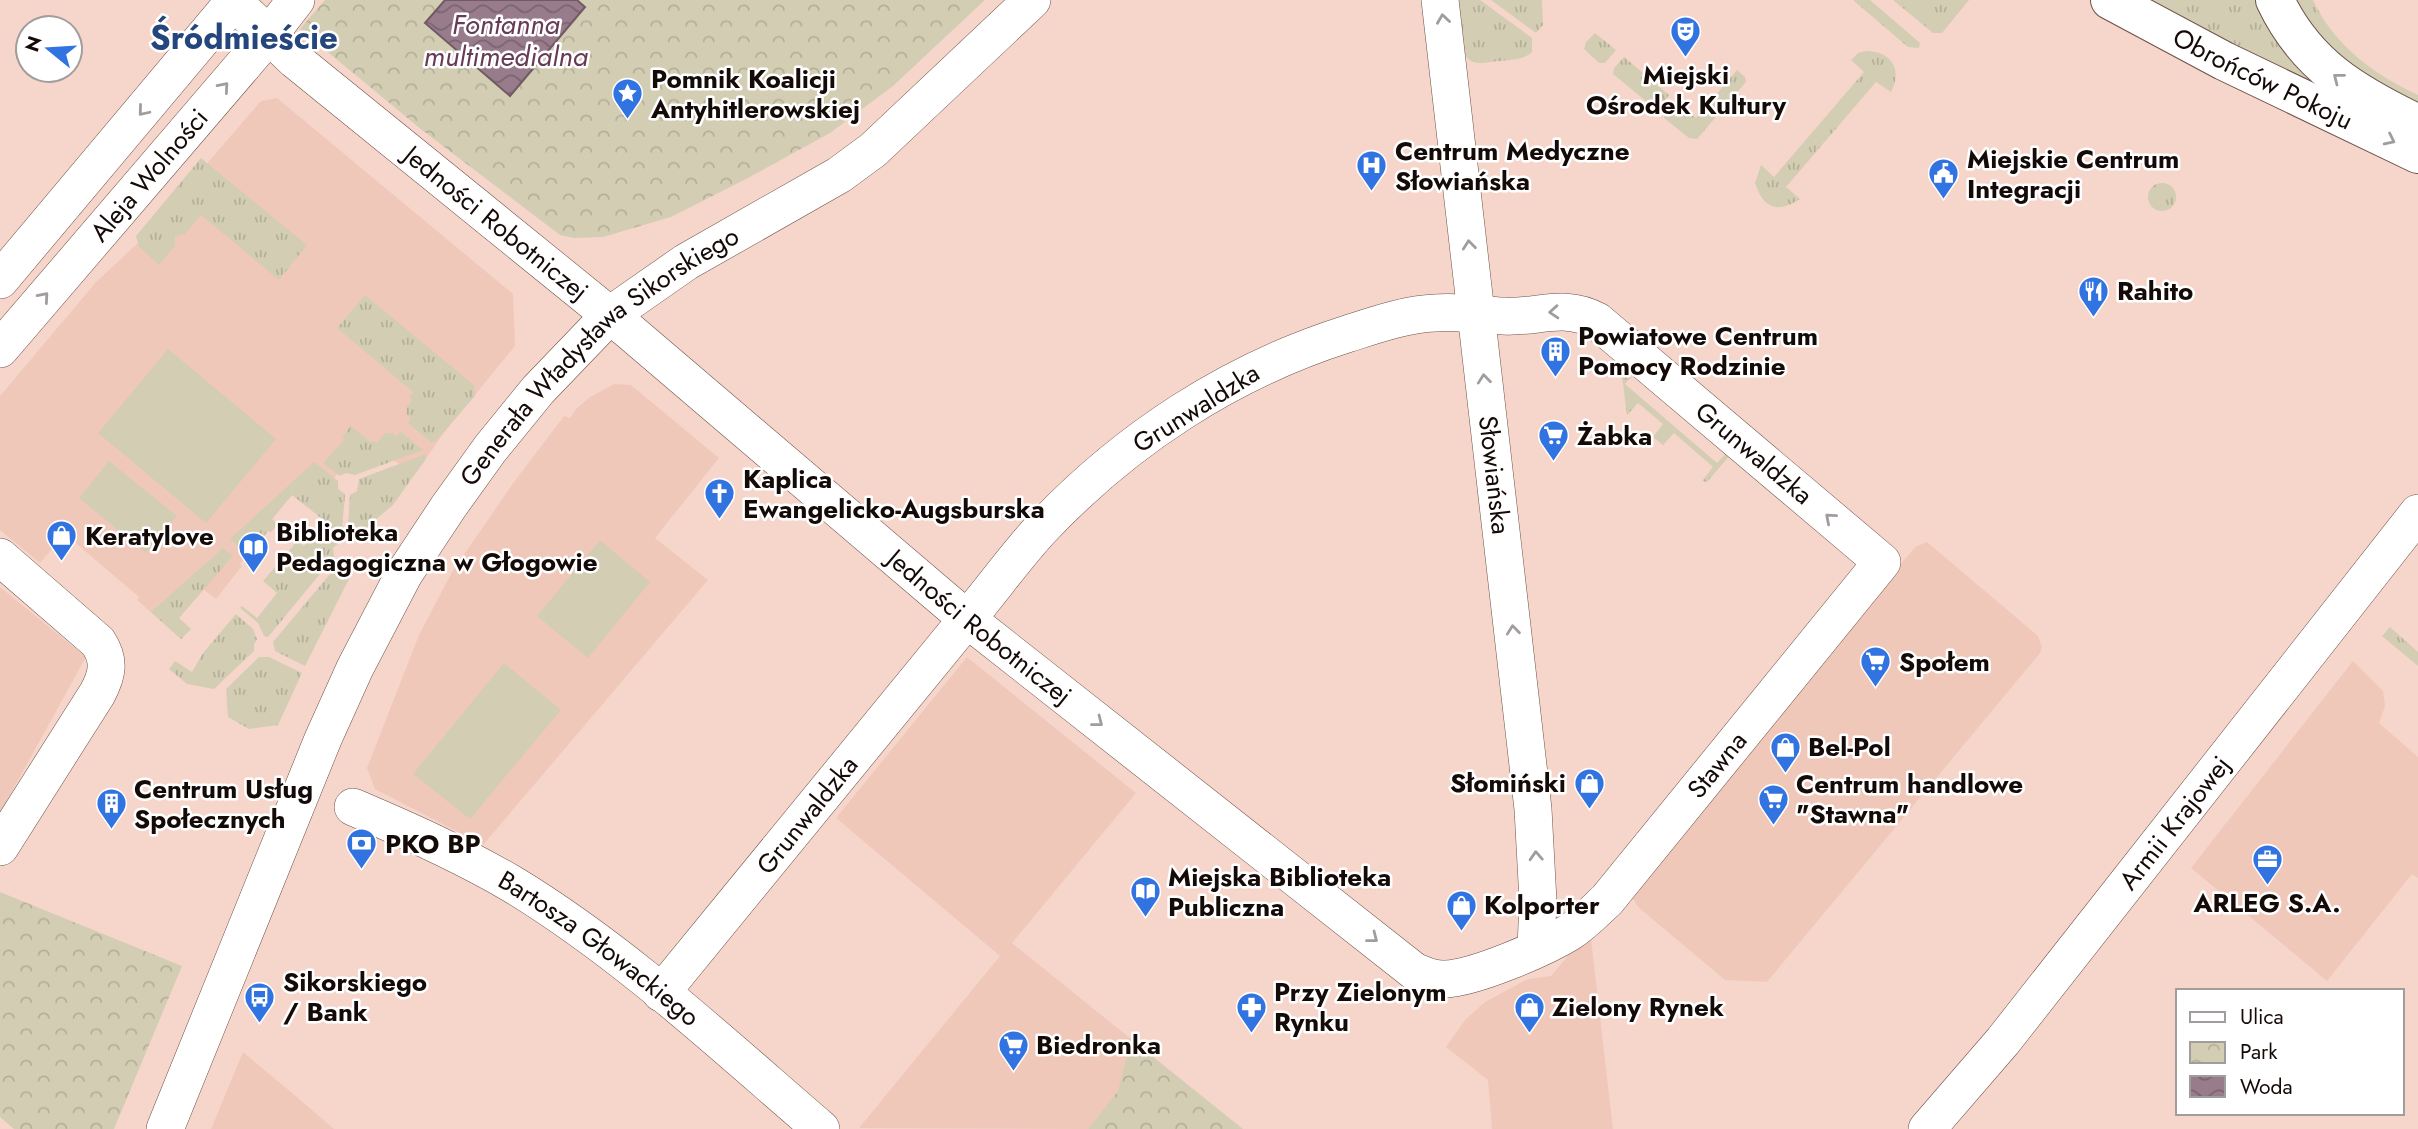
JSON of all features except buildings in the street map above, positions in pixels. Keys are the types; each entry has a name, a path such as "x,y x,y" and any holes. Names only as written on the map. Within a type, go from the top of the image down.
{"main road":[{"name":"Obrońców Pokoju","path":"2110,0 2224,61 2418,153"},
{"name":"Obrońców Pokoju","path":"2275,0 2301,41 2330,73 2356,92 2418,124"}],"street":[{"name":"Aleja Wolności","path":"0,348 269,35 296,0"},
{"name":"Generała Władysława Sikorskiego","path":"165,1129 323,739 376,626 404,574 490,449 538,390 610,315 686,262 838,175 873,150 1032,0"},
{"name":"Słowiańska","path":"1440,0 1533,809 1538,901 1536,948"},
{"name":"Aleja Wolności","path":"0,280 234,1"},
{"name":"Jedności Robotniczej","path":"234,1 295,60 610,315 967,619 1414,971 1443,979 1464,977 1536,948"},
{"name":"Grunwaldzka","path":"661,993 1040,530 1087,484 1139,441 1194,403 1254,370 1315,345 1359,330 1433,313 1477,313 1507,317 1568,311 1578,313 1597,321 1882,562"},
{"name":"Armii Krajowej","path":"1927,1129 2003,1041 2418,513"},
{"path":"0,557 98,642 104,651 107,665 105,680 97,694 0,847"},
{"name":"Stawna","path":"1536,948 1572,931 1607,900 1882,562"},
{"name":"Bartosza Głowackiego","path":"353,807 457,855 512,884 568,922 642,977 821,1129"}],"shaded area":[{"path":"277,98 513,294 515,346 443,434 414,476 367,439 309,508 292,495 272,519 278,524 271,532 268,531 248,554 216,599 203,589 179,618 191,629 181,639 137,600 139,597 65,534 40,563 0,530 0,396 96,282 139,242 261,101"},
{"path":"614,384 631,385 719,458 655,538 708,580 483,845 375,789 367,768 419,635 452,572 514,482 564,416 570,418 590,397"},
{"path":"1927,542 2038,636 2042,647 2040,653 1767,982 1725,980 1638,907 1627,888 1915,547"},
{"path":"0,587 86,657 0,813"},
{"path":"967,657 1136,793 1012,943 1131,1039 1119,1091 1088,1129 859,1128 1000,956 836,818"},
{"path":"2353,661 2383,691 2385,706 2379,723 2418,757 2418,878 2412,874 2327,981 2191,868"},
{"name":"Zielony Rynek","path":"1590,930 1613,1129 1492,1129 1488,1080 1446,1047 1465,1020 1485,1002 1528,979 1551,976"},
{"path":"243,1052 291,1092 334,1129 211,1129"}],"green space":[{"path":"325,0 985,0 893,86 830,133 671,217 603,237 574,238 560,235 422,130 300,29"},
{"path":"1454,0 1480,0 1532,38 1532,52 1518,59 1473,62 1461,44"},
{"path":"1491,0 1542,0 1543,25 1536,33"},
{"path":"1853,0 1870,0 1920,43 1919,48 1908,47"},
{"path":"1893,0 1969,0 1942,33 1933,33"},
{"path":"2139,0 2260,0 2326,90"},
{"path":"2292,0 2313,0 2332,31 2356,56 2386,78 2418,95 2418,111 2323,50"},
{"path":"1595,33 1616,50 1605,63 1599,63 1584,49 1586,42"},
{"path":"1866,51 1882,54 1892,63 1896,76 1891,92 1876,82 1786,187 1800,199 1778,207 1767,203 1755,183 1761,165 1774,177 1864,72 1851,60 1858,53"},
{"path":"1624,57 1669,95 1659,108 1653,107 1613,74 1614,68"},
{"path":"1737,70 1745,77 1746,82 1697,139 1689,138 1664,118 1664,112 1675,100 1696,118"},
{"path":"201,158 307,245 279,280 201,215 185,234 175,236 175,246 159,265 139,247 136,236"},
{"path":"2162,183 2172,187 2176,197 2172,207 2162,211 2152,207 2148,197 2152,187"},
{"path":"365,295 475,386 474,397 435,442 431,442 408,423 411,418 407,415 407,407 413,392 337,328"},
{"path":"168,349 276,439 206,523 98,433"},
{"path":"1619,352 1638,368 1625,384 1717,463 1728,451 1731,454 1707,482 1702,481 1713,467 1674,433 1663,445 1653,437 1663,424 1638,403 1627,415"},
{"path":"351,426 371,442 377,443 385,433 397,436 400,431 423,450 355,475 346,473 340,476 323,463 344,440 342,437"},
{"path":"426,454 425,460 393,505 347,541 350,495 357,491 359,479"},
{"path":"109,461 177,516 146,553 79,498"},
{"path":"314,462 338,481 338,489 345,494 341,541 333,548 334,557 268,637 264,636 258,623 240,608 242,606 257,618 277,593 263,581 297,541 304,546 325,521 292,495 272,519 278,524 271,532 268,531 248,554 230,539"},
{"path":"600,540 650,582 588,658 537,616"},
{"path":"223,548 233,556 179,618 191,629 181,639 151,612"},
{"path":"340,562 347,564 352,573 305,666 275,651 273,642"},
{"path":"236,614 253,629 257,639 254,651 214,689 187,684 169,669 175,661 192,672 203,653"},
{"path":"2390,627 2418,652 2418,666 2382,636"},
{"path":"259,657 269,657 302,673 278,725 249,729 228,717 226,689"},
{"path":"504,663 561,710 470,819 413,774"},
{"path":"0,892 182,966 114,1129 14,1129 0,1117"},
{"path":"1131,1039 1243,1129 1088,1129 1118,1091"}],"water":[{"name":"Fontanna multimedialna","path":"445,0 577,0 585,7 510,96 425,23"}],"place":[{"name":"Miejski Ośrodek Kultury","path":"1686,59"},
{"name":"Pomnik Koalicji Antyhitlerowskiej","path":"628,121"},
{"name":"Centrum Medyczne Słowiańska","path":"1372,193"},
{"name":"Miejskie Centrum Integracji","path":"1944,201"},
{"name":"Rahito","path":"2094,318"},
{"name":"Powiatowe Centrum Pomocy Rodzinie","path":"1555,378"},
{"name":"Żabka","path":"1554,463"},
{"name":"Kaplica Ewangelicko-Augsburska","path":"720,521"},
{"name":"Keratylove","path":"62,563"},
{"name":"Biblioteka Pedagogiczna w Głogowie","path":"253,574"},
{"name":"Społem","path":"1876,689"},
{"name":"Bel-Pol","path":"1785,774"},
{"name":"Słomiński","path":"1589,810"},
{"name":"Centrum handlowe \"Stawna\"","path":"1773,826"},
{"name":"Centrum Usług Społecznych","path":"111,831"},
{"name":"PKO BP","path":"362,871"},
{"name":"ARLEG S.A.","path":"2267,887"},
{"name":"Miejska Biblioteka Publiczna","path":"1145,919"},
{"name":"Kolporter","path":"1461,932"},
{"name":"Sikorskiego / Bank","path":"260,1024"},
{"name":"Przy Zielonym Rynku","path":"1251,1034"},
{"name":"Zielony Rynek","path":"1529,1034"},
{"name":"Biedronka","path":"1013,1072"}],"district":[{"name":"Śródmieście","path":"244,37"}]}
